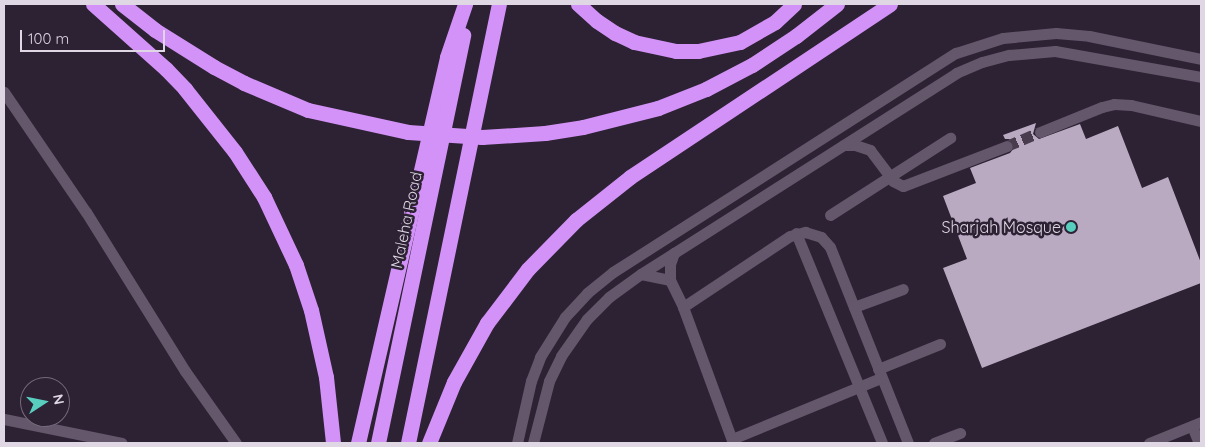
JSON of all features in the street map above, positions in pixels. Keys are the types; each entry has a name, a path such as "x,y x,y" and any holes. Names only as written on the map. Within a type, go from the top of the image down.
{"highway":[{"path":"93,4 166,69 185,89 235,152 264,197 289,249 311,310 326,377 333,443"},
{"path":"122,4 155,30 191,54 244,83 308,110 408,132 457,136 507,137 583,127 666,105 706,89 752,65 796,36 837,4"},
{"path":"358,443 447,57 465,4"},
{"name":"Maleha Road","path":"378,443 469,4"},
{"path":"408,443 499,4"},
{"path":"578,4 597,22 634,42 655,48 691,52 719,48 740,42 775,22 794,4"},
{"path":"429,443 454,382 487,323 528,269 576,220 630,177 890,4"}],"street":[{"path":"517,443 531,381 540,357 565,317 587,293 613,272 956,53 985,42 1021,35 1056,33 1089,36 1201,59"},
{"path":"533,443 549,381 568,343 597,308 641,274 956,73 982,62 1023,52 1072,52 1201,78"},
{"path":"4,92 105,241 189,378 236,443"},
{"path":"1040,132 1114,104 1131,105 1201,121"},
{"path":"867,109 874,124 870,150"},
{"path":"830,215 950,138"},
{"path":"818,141 828,154"},
{"path":"844,144 870,150 898,185 908,185 1007,146"},
{"path":"796,233 882,443"},
{"path":"682,308 796,233 811,233 826,242 908,443"},
{"path":"674,253 670,264 670,280 732,441 859,387 880,373 940,344"},
{"path":"641,274 670,280"},
{"path":"854,307 903,289"},
{"path":"4,419 122,443"},
{"path":"1149,443 1197,424 1199,443"},
{"path":"934,443 960,433"}],"building":[{"name":"Sharjah Mosque","path":"1036,123 1033,134 1039,139 1080,124 1086,139 1118,126 1142,188 1168,177 1201,263 1201,283 982,368 943,268 967,259 943,196 976,183 970,168 1010,153 1014,148 1014,143 1009,139 1005,139 1003,135"}],"tunnel":[{"path":"1007,146 1040,132"}],"place":[{"name":"Sharjah Mosque","path":"1071,227"}]}
